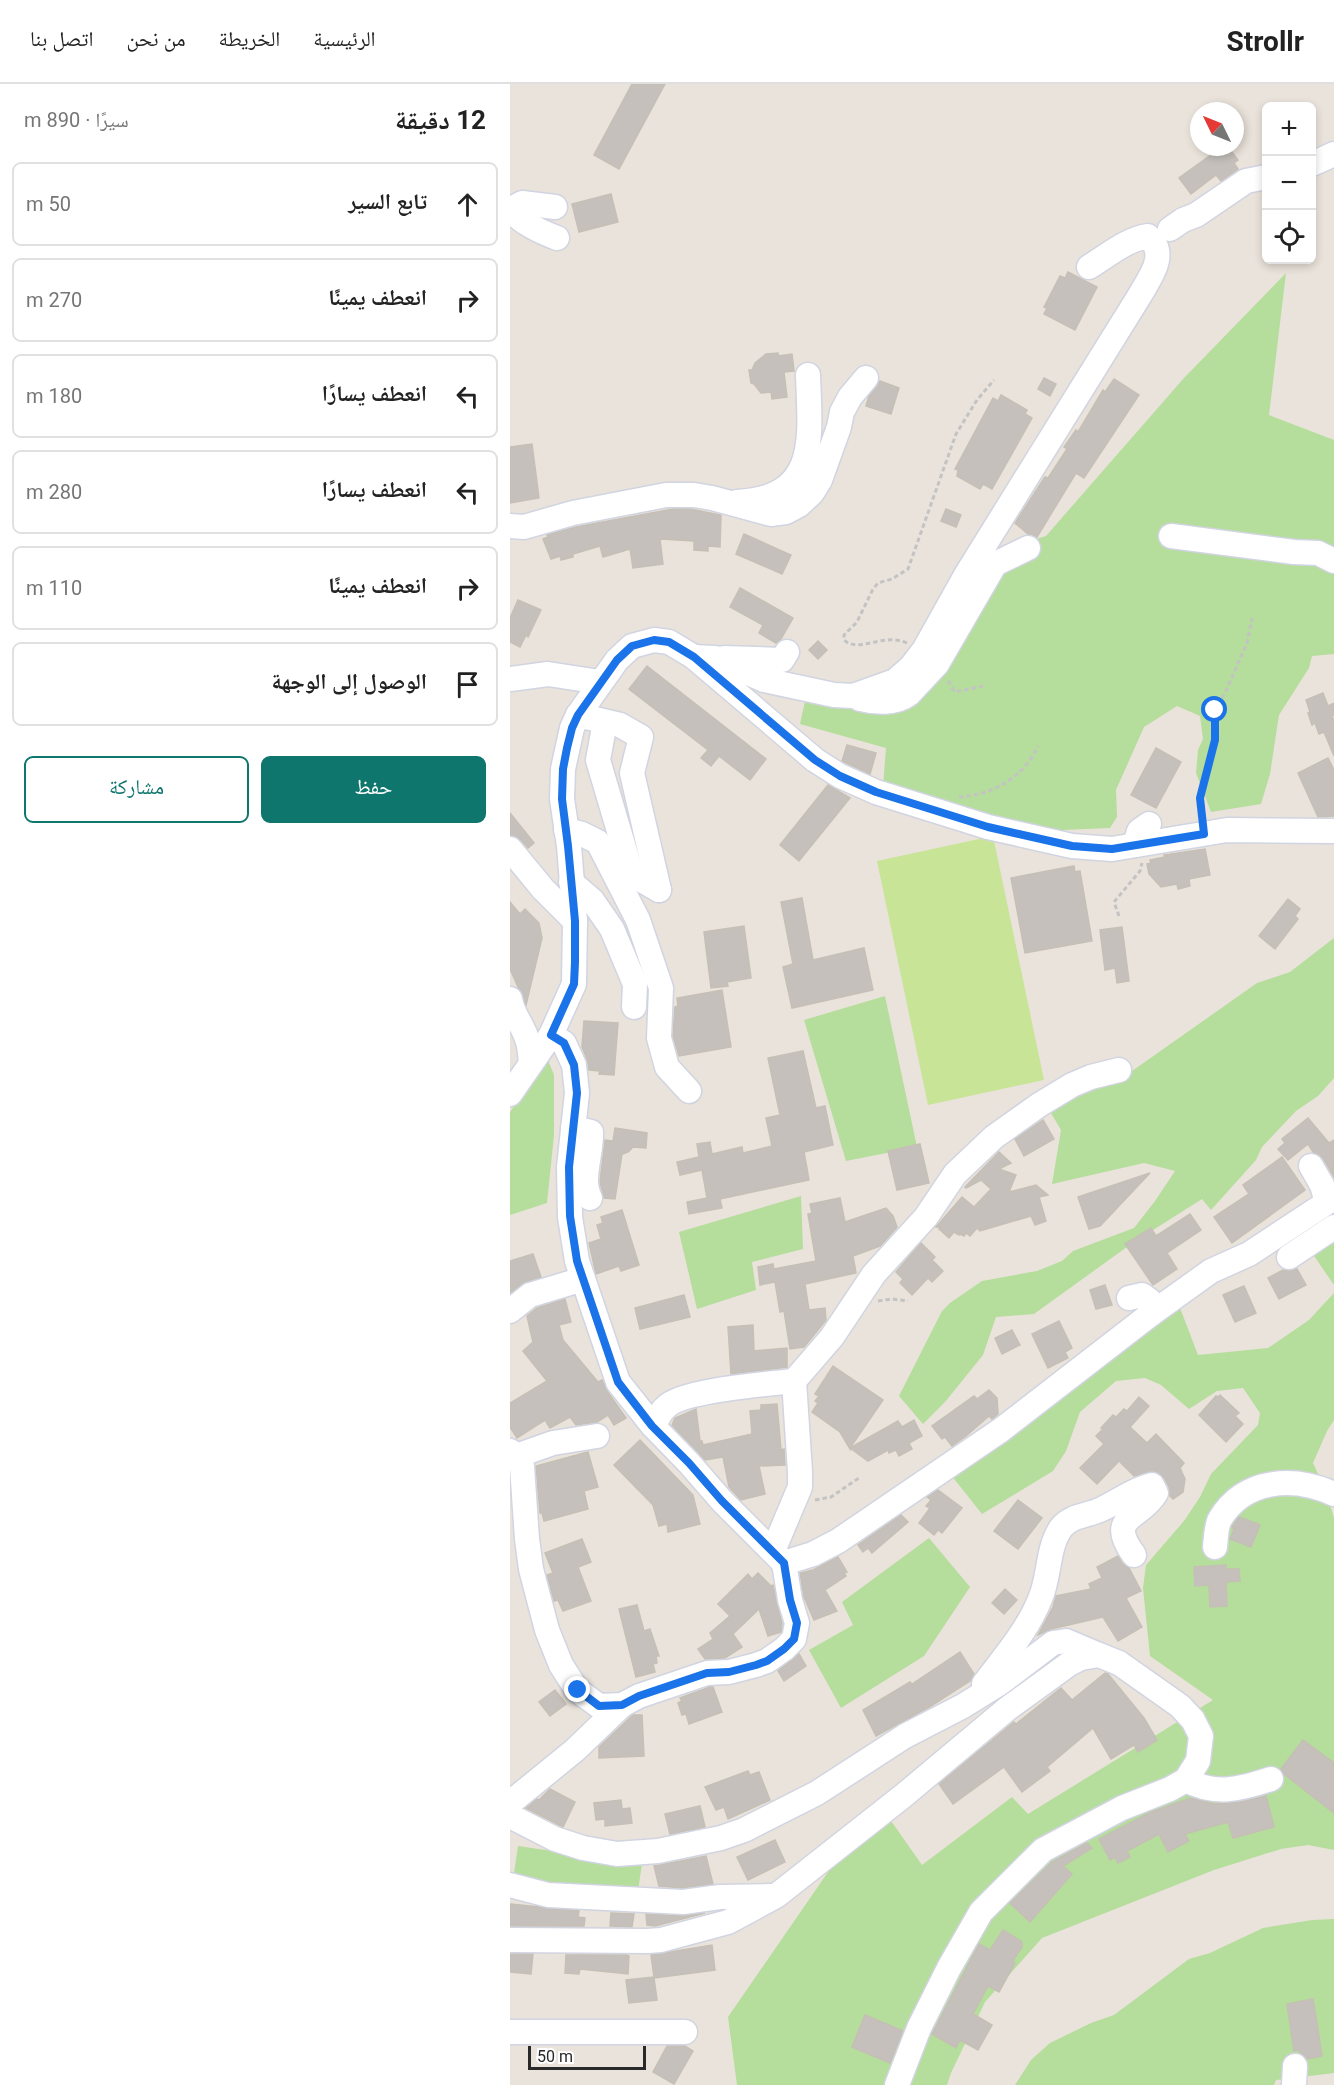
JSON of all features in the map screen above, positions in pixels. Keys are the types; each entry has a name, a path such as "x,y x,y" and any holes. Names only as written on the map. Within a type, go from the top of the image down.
{"street":[{"path":"1316,162 1334,154"},
{"path":"1170,229 1196,215 1246,181 1262,178"},
{"path":"555,207 522,203 510,210 518,219 536,230 557,238"},
{"path":"927,662 1028,474 1140,296 1156,265 1159,252 1148,236 1124,246 1089,267"},
{"path":"732,502 754,501 775,495 788,485 805,462 810,436 808,375"},
{"path":"510,526 524,527 573,513 666,495 694,495 732,502 771,514 786,512 799,505 812,493 820,480 842,412 850,397 866,378"},
{"path":"1171,536 1317,553 1334,561"},
{"path":"510,1094 551,1035 574,984 575,921 562,799 563,769 572,728 578,715 617,660 632,646 654,640 669,642 704,658 764,680 811,691 853,696 895,681 911,667 927,662 995,564 1028,548"},
{"path":"704,658 782,660 787,652"},
{"path":"704,658 815,760 840,776 876,792 988,827 1072,846 1112,849 1143,838 1204,834 1227,830 1334,831"},
{"path":"510,679 548,674 600,682"},
{"path":"578,715 605,722 620,726 641,737 632,773 659,890 638,878 629,865 598,760 605,722"},
{"path":"566,830 582,834 598,842 638,920 661,988 659,1038 667,1067 689,1092"},
{"path":"510,849 543,889 575,921"},
{"path":"571,882 592,900 612,929 635,984 633,1007"},
{"path":"510,999 512,1012 528,1040 531,1063"},
{"path":"551,1035 564,1043 574,1065 577,1093 569,1167 570,1216 577,1261 618,1382 652,1426 689,1463 722,1501 779,1557 813,1554 838,1541 1001,1431 1151,1314 1211,1271 1249,1254 1330,1200 1311,1166"},
{"path":"652,1426 667,1405 702,1392 794,1381 832,1337 874,1274 926,1217 955,1174 994,1137 1040,1105 1072,1085 1091,1077 1119,1070"},
{"path":"573,1128 591,1132 592,1144 585,1188 590,1198"},
{"path":"1289,1257 1334,1227"},
{"path":"510,1311 531,1295 583,1279"},
{"path":"1129,1298 1142,1295 1149,1300 1151,1314"},
{"path":"510,1803 575,1750 622,1705 639,1696 707,1673 729,1672 767,1661 794,1639 797,1623 779,1557 800,1487 794,1381"},
{"path":"597,1436 552,1443 513,1454 522,1466 531,1569 547,1629 561,1665 578,1690 590,1701 599,1706 622,1705"},
{"path":"982,1694 982,1687 1018,1638 1041,1598 1053,1546 1060,1529 1070,1519 1102,1509 1152,1485 1156,1493 1150,1502 1135,1512 1124,1525 1122,1533 1134,1555"},
{"path":"1215,1546 1219,1521 1247,1492 1253,1489 1265,1485 1304,1485 1334,1494"},
{"path":"510,1816 555,1839 583,1848 617,1854 658,1851 722,1838 744,1830 817,1793 905,1736 982,1694 1053,1643 1066,1641 1119,1663 1140,1676 1180,1706 1193,1720 1201,1736 1198,1761 1186,1780 1114,1812 1043,1850 981,1912 949,1968 919,2028 897,2085"},
{"path":"510,1940 661,1940 728,1922 776,1896 895,1803 1007,1709 1069,1664 1081,1658 1099,1655"},
{"path":"1186,1780 1200,1788 1222,1790 1251,1786 1271,1779"},
{"path":"510,1886 549,1895 683,1902 720,1897 776,1896"},
{"path":"510,2032 685,2032"}],"path":[{"path":"983,686 955,692 910,645 899,640 882,639 857,646 848,644 844,640 844,635 856,622 878,583 892,579 908,569 956,434 977,400 994,380"},
{"path":"1204,834 1200,798 1215,740 1215,710 1247,643 1252,618"},
{"path":"953,797 981,793 1014,778 1032,760 1038,746"},
{"path":"1119,916 1114,902 1140,870 1144,860 1143,838"},
{"path":"795,1501 831,1497 859,1478"}],"green space":[{"path":"1286,273 1269,415 1334,440 1334,654 1312,656 1309,668 1279,715 1270,774 1261,804 1211,812 1196,773 1198,750 1203,739 1200,716 1177,706 1144,727 1116,790 1117,817 1110,828 1038,831 883,787 886,748 800,724 809,683 848,697 898,669 985,555 1046,536 1184,378"},
{"path":"993,836 1044,1080 928,1105 877,861"},
{"path":"1334,938 1334,1078 1318,1096 1296,1111 1262,1147 1256,1160 1211,1210 1202,1199 1131,1244 1034,1314 996,1317 983,1355 945,1402 923,1424 899,1396 942,1311 982,1281 1037,1271 1062,1261 1073,1251 1134,1228 1175,1171 1144,1163 1052,1184 1061,1130 1048,1108 1125,1076 1257,983 1290,972"},
{"path":"885,996 917,1147 846,1161 804,1020"},
{"path":"547,1058 554,1075 554,1135 547,1203 510,1215 510,1112"},
{"path":"801,1196 803,1249 752,1262 756,1290 697,1309 679,1232"},
{"path":"1334,1206 1334,1285 1310,1250"},
{"path":"1334,1293 1334,1420 1313,1463 1326,1491 1334,1518 1334,1850 1308,1845 1281,1849 1214,1870 1042,1938 985,2002 947,2085 737,2085 728,2017 877,1801 922,1865 1012,1797 1028,1814 1213,1700 1150,1656 1143,1588 1146,1565 1184,1521 1200,1497 1211,1474 1258,1425 1260,1413 1243,1388 1217,1391 1189,1409 1161,1385 1145,1378 1116,1381 1080,1412 1066,1451 1053,1471 982,1514 951,1475 1177,1300 1198,1355 1268,1348 1309,1320"},
{"path":"929,1538 970,1587 924,1656 841,1708 809,1650 853,1625 842,1602"},
{"path":"518,1846 642,1864 637,1897 513,1880"},
{"path":"1334,1919 1334,2073 1276,2080 1274,2085 1015,2085 1031,2060 1050,2043 1091,2023 1114,2015 1189,1959 1210,1953 1263,1928"}],"building":[{"path":"632,84 665,84 619,169 594,155"},
{"path":"1209,156 1235,156 1238,160 1234,163 1238,169 1221,181 1216,175 1191,194 1179,178"},
{"path":"611,194 618,222 579,232 572,204"},
{"path":"1068,272 1097,287 1075,330 1044,314 1047,308 1044,307 1060,276 1065,278"},
{"path":"778,353 778,356 792,354 794,371 784,372 787,397 772,399 771,392 761,393 751,383 749,370 752,370 755,363 766,354"},
{"path":"1044,378 1056,384 1050,396 1038,389"},
{"path":"1114,379 1139,395 1084,478 1076,473 1037,537 1028,534 1015,523 1045,477 1048,478 1067,449 1064,447 1076,430 1078,432 1103,390 1105,392"},
{"path":"880,381 899,388 891,414 866,406 869,396"},
{"path":"1001,395 1027,410 1025,414 1032,418 992,489 983,484 980,489 957,476 958,470 955,469 993,398 998,401"},
{"path":"532,444 539,498 510,503 510,447"},
{"path":"673,509 690,509 721,515 720,547 708,546 708,551 694,550 694,541 660,539 663,564 633,568 630,549 603,557 600,546 573,554 573,557 561,560 560,556 551,559 543,539 548,537 547,535 576,527"},
{"path":"946,509 961,515 956,527 941,521"},
{"path":"744,534 791,555 782,574 736,554"},
{"path":"740,588 793,618 781,639 776,643 759,633 763,625 730,607"},
{"path":"518,600 541,610 528,637 526,635 520,647 510,642 510,618"},
{"path":"818,641 827,650 818,659 809,650"},
{"path":"647,666 766,759 750,780 719,756 711,766 701,758 708,750 629,689"},
{"path":"1323,693 1328,706 1334,703 1334,715 1332,716 1334,756 1324,732 1319,734 1315,723 1312,725 1308,713 1310,712 1306,700"},
{"path":"847,745 876,753 870,774 842,761"},
{"path":"1156,748 1181,762 1156,808 1131,795"},
{"path":"1328,758 1334,770 1334,816 1318,817 1298,773"},
{"path":"828,785 850,798 799,861 780,845"},
{"path":"510,813 534,843 528,848 521,840 510,835"},
{"path":"1205,849 1210,875 1189,879 1190,886 1178,889 1177,884 1161,887 1149,874 1147,864 1151,863 1150,860 1165,857 1164,855"},
{"path":"1074,866 1075,872 1080,871 1092,941 1025,953 1011,878"},
{"path":"802,898 813,960 864,948 873,990 792,1008 783,967 793,964 781,902"},
{"path":"1288,899 1300,909 1295,916 1298,919 1275,949 1259,936"},
{"path":"510,902 520,914 525,909 539,923 542,938 526,1005 510,969"},
{"path":"744,926 751,978 727,982 728,986 711,988 704,932"},
{"path":"1122,927 1129,981 1117,983 1115,968 1105,970 1100,930"},
{"path":"722,990 731,1047 679,1056 673,1036 675,1007 678,1006 677,998"},
{"path":"584,1021 618,1023 614,1075 599,1074 600,1071 589,1070 582,1047"},
{"path":"803,1051 816,1108 825,1106 833,1145 804,1152 809,1180 720,1199 722,1208 689,1214 687,1202 707,1198 702,1170 680,1175 677,1162 699,1157 697,1144 710,1142 712,1154 742,1147 743,1153 772,1146 766,1118 780,1115 768,1058"},
{"path":"1308,1118 1329,1143 1334,1140 1334,1177 1323,1158 1313,1152 1308,1144 1288,1160 1278,1149 1285,1143 1282,1139"},
{"path":"1043,1120 1054,1139 1024,1156 1015,1139"},
{"path":"615,1128 647,1133 646,1148 633,1147 622,1154 615,1199 604,1198 600,1182 605,1140 613,1141"},
{"path":"920,1144 929,1183 897,1190 888,1151"},
{"path":"999,1152 1011,1163 999,1169 1016,1175 1009,1192 1036,1185 1048,1195 1039,1197 1046,1221 1035,1225 1031,1216 980,1231 977,1228 970,1236 966,1233 964,1236 954,1232 949,1238 939,1229 941,1227 936,1227 962,1197 974,1207 991,1189 981,1180 965,1187"},
{"path":"1282,1157 1305,1190 1232,1243 1214,1217 1249,1194 1243,1185"},
{"path":"1150,1173 1100,1226 1089,1229 1078,1197"},
{"path":"840,1198 845,1222 886,1208 893,1216 897,1227 880,1246 853,1256 856,1273 805,1284 809,1310 825,1308 826,1320 804,1347 790,1349 784,1311 780,1312 775,1282 760,1285 758,1267 773,1264 774,1269 816,1261 808,1214 812,1213 810,1204"},
{"path":"622,1210 639,1265 621,1271 619,1266 596,1274 589,1243 601,1239 597,1225 603,1223 601,1217"},
{"path":"1190,1214 1201,1230 1167,1253 1177,1269 1153,1285 1125,1244 1151,1228 1156,1236"},
{"path":"921,1243 935,1257 932,1260 943,1271 932,1282 928,1278 912,1295 900,1283 903,1279 896,1272"},
{"path":"533,1254 541,1277 525,1282 510,1293 510,1261"},
{"path":"1297,1269 1306,1285 1279,1299 1268,1278 1283,1270"},
{"path":"1105,1285 1112,1305 1096,1309 1090,1290"},
{"path":"1244,1286 1256,1313 1235,1322 1223,1295"},
{"path":"684,1295 690,1317 640,1329 635,1308"},
{"path":"565,1299 571,1322 559,1325 563,1340 598,1382 602,1380 626,1418 614,1425 608,1415 597,1422 576,1425 570,1417 550,1428 545,1420 517,1438 510,1427 510,1403 547,1381 523,1351 533,1342 527,1316 537,1308"},
{"path":"1059,1321 1072,1348 1065,1352 1068,1358 1048,1368 1032,1334"},
{"path":"753,1325 754,1351 787,1348 787,1367 731,1374 728,1327"},
{"path":"1012,1330 1020,1345 1002,1354 995,1338"},
{"path":"833,1366 883,1400 850,1449 840,1432 812,1412 818,1403 815,1401 819,1396 815,1394"},
{"path":"989,1390 997,1398 998,1414 992,1419 989,1416 952,1446 945,1437 942,1439 932,1426 974,1396 977,1399"},
{"path":"1220,1395 1239,1413 1235,1416 1243,1424 1226,1442 1199,1415 1216,1396"},
{"path":"1139,1397 1149,1406 1130,1427 1147,1443 1156,1434 1184,1463 1180,1468 1185,1479 1183,1492 1173,1499 1165,1479 1155,1471 1134,1476 1119,1461 1097,1484 1080,1468 1104,1444 1096,1436 1103,1429 1101,1428 1113,1415 1116,1417 1124,1409 1127,1411"},
{"path":"777,1404 781,1450 784,1449 785,1465 759,1466 765,1494 741,1500 729,1487 723,1457 705,1460 672,1425 675,1418 696,1409 700,1441 703,1445 752,1434 750,1411 761,1410 761,1405"},
{"path":"914,1420 922,1436 909,1443 912,1449 899,1456 896,1450 889,1453 888,1450 868,1461 850,1448 898,1421 902,1427"},
{"path":"640,1440 693,1495 700,1524 668,1532 667,1524 659,1526 653,1505 614,1465"},
{"path":"588,1452 598,1487 584,1491 588,1509 544,1521 540,1513 536,1466"},
{"path":"938,1490 962,1508 942,1533 938,1530 934,1535 919,1523 930,1508 926,1506 931,1500 927,1497"},
{"path":"1018,1500 1042,1518 1018,1549 994,1531"},
{"path":"901,1515 908,1522 872,1553 868,1548 863,1552 858,1545"},
{"path":"1239,1517 1260,1525 1251,1547 1230,1539 1234,1530 1232,1527"},
{"path":"582,1539 591,1562 578,1567 591,1601 563,1611 558,1600 554,1601 547,1575 553,1573 545,1553"},
{"path":"1118,1556 1129,1568 1141,1591 1126,1598 1142,1627 1118,1641 1103,1617 1051,1629 1038,1635 1053,1607 1056,1596 1091,1589 1089,1584 1102,1578 1097,1567"},
{"path":"838,1557 847,1572 844,1573 846,1576 825,1590 837,1611 814,1620 804,1597 800,1573 813,1570"},
{"path":"1226,1565 1226,1569 1239,1569 1240,1581 1226,1582 1227,1606 1210,1607 1209,1585 1195,1586 1194,1567"},
{"path":"758,1573 771,1586 773,1585 782,1624 781,1632 768,1636 759,1609 733,1634 742,1647 725,1658 705,1659 698,1649 713,1639 710,1633 730,1616 718,1604 748,1574 752,1579"},
{"path":"1005,1589 1017,1600 1004,1614 992,1603"},
{"path":"637,1605 644,1631 650,1629 659,1656 656,1656 657,1663 653,1664 655,1672 636,1677 619,1609"},
{"path":"960,1652 974,1674 970,1681 931,1706 876,1736 863,1710 910,1682 912,1684"},
{"path":"799,1654 806,1666 784,1681 778,1671"},
{"path":"1105,1673 1144,1718 1157,1740 1138,1752 1134,1745 1111,1759 1093,1728 1047,1767 1050,1771 1022,1792 1004,1767 953,1804 939,1784 1014,1722 1016,1724 1061,1688 1072,1700"},
{"path":"713,1687 722,1712 689,1724 686,1714 682,1715 678,1703 682,1701 680,1698"},
{"path":"555,1690 566,1704 550,1716 539,1702"},
{"path":"633,1715 642,1715 644,1756 599,1758 599,1747"},
{"path":"1303,1740 1334,1763 1334,1813 1284,1774 1281,1769"},
{"path":"748,1771 750,1775 759,1772 770,1800 728,1819 724,1807 716,1810 705,1787"},
{"path":"550,1789 575,1802 563,1827 526,1808"},
{"path":"1266,1796 1274,1827 1233,1838 1228,1822 1185,1834 1189,1841 1168,1852 1159,1834 1127,1851 1130,1857 1118,1863 1115,1857 1110,1860 1099,1839 1151,1812 1191,1798 1214,1804 1240,1802"},
{"path":"621,1800 622,1809 630,1808 632,1823 605,1826 605,1819 596,1820 594,1803"},
{"path":"700,1806 705,1827 670,1834 665,1814"},
{"path":"775,1840 785,1862 748,1880 737,1857"},
{"path":"1087,1843 1092,1848 1063,1866 1072,1874 1030,1922 1010,1903 1052,1862"},
{"path":"706,1856 713,1884 682,1888 659,1886 654,1866"},
{"path":"510,1904 579,1911 578,1917 585,1918 584,1926 510,1926"},
{"path":"611,1913 634,1914 632,1927 610,1926"},
{"path":"705,1913 655,1926 647,1925 646,1914 682,1916"},
{"path":"1003,1930 1022,1942 1022,1947 1012,1962 1015,1963 999,1992 988,1986 973,2014 992,2025 978,2050 960,2040 956,2048 932,2034 979,1944 990,1950"},
{"path":"712,1945 715,1970 654,1978 657,2000 629,2003 626,1980 654,1977 651,1955"},
{"path":"510,1954 533,1954 531,1974 510,1972"},
{"path":"566,1955 627,1955 629,1956 628,1974 580,1969 579,1974 565,1973"},
{"path":"1313,1999 1322,2056 1307,2059 1299,2050 1294,2051 1287,2004"},
{"path":"865,2015 903,2031 890,2063 852,2047"},
{"path":"667,2046 685,2046 693,2051 674,2084 653,2072"}],"route":[{"path":"578,1690 599,1706 622,1705 682,1680 707,1673 729,1672 756,1665 767,1661 794,1639 797,1623 790,1600 784,1563 652,1426 618,1382 577,1261 570,1216 569,1167 577,1093 574,1065 564,1043 551,1035 574,984 575,921 562,799 563,769 567,748 578,715 617,660 632,646 654,640 669,642 694,657 815,760 857,784 988,827 1072,846 1112,849 1204,834 1200,798 1215,740 1215,710"}]}
